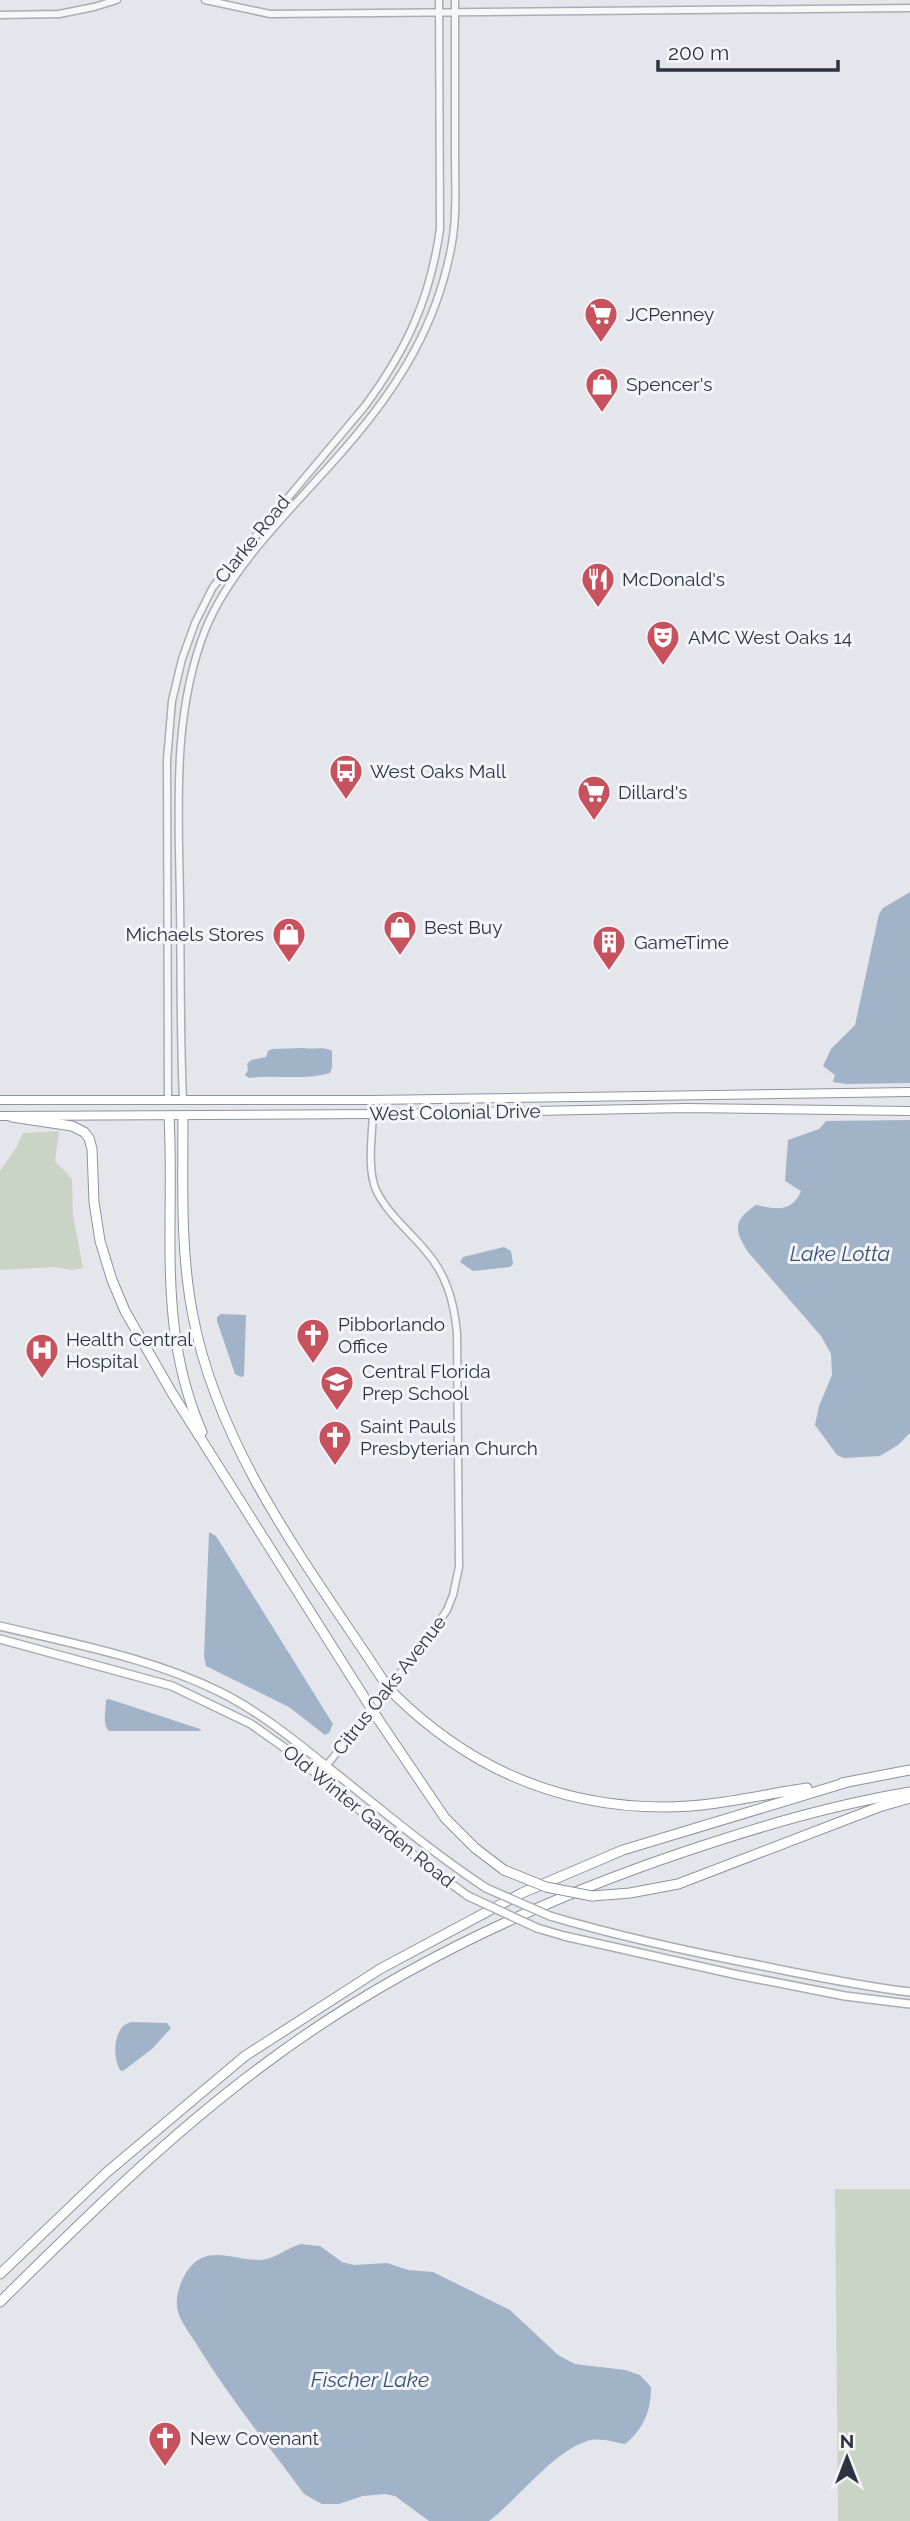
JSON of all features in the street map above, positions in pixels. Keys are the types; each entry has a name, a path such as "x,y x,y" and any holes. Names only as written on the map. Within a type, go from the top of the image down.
{"highway":[{"name":"West Colonial Drive","path":"0,1100 371,1100 910,1092"},
{"path":"373,1114 395,1099"},
{"name":"Clarke Road","path":"168,1100 169,1116"},
{"name":"Clarke Road","path":"183,1100 183,1115"},
{"path":"346,1114 371,1100"},
{"name":"West Colonial Drive","path":"0,1116 373,1114 686,1108 910,1111"},
{"path":"183,1115 187,1273 192,1315 214,1391 233,1436 273,1510 396,1696 440,1735 476,1759 512,1777 552,1792 587,1800 665,1807 848,1782 910,1770"},
{"path":"12,1116 72,1126 89,1138 99,1232 107,1265 117,1294 142,1343 378,1719 445,1818 475,1848 504,1870 546,1887 592,1896 630,1894 678,1884 854,1816 910,1798"},
{"path":"169,1116 170,1286 173,1333 181,1374 211,1451"},
{"path":"0,2274 106,2173 245,2056 380,1969 522,1894 623,1850 848,1782"},
{"path":"0,2302 127,2180 262,2066 354,2005 433,1959 499,1925 642,1865 759,1827 878,1797 910,1792"}],"main road":[{"name":"Old Winter Garden Road","path":"0,1626 124,1658 176,1674 219,1692 288,1734 455,1868 486,1888 550,1916 600,1931 739,1961 870,1987 910,1992"},
{"name":"Old Winter Garden Road","path":"0,1639 172,1686 251,1724 319,1775 427,1866 468,1896 537,1928 738,1975 845,1996 910,2004"}],"street":[{"path":"0,15 59,13 94,8 117,0"},
{"path":"205,0 270,14 910,8"},
{"name":"Clarke Road","path":"168,1100 167,760 173,701 182,659 195,623 213,587 365,406 386,377 418,318 436,257 440,229 439,0"},
{"name":"Clarke Road","path":"183,1100 179,824 181,744 185,703 194,666 206,629 225,593 272,531 378,409 410,361 433,311 452,242 455,211 455,0"},
{"name":"Citrus Oaks Avenue","path":"319,1775 447,1610 459,1567 457,1333 454,1307 438,1267 397,1219 376,1188 373,1173 373,1114"}],"green space":[{"path":"59,1131 55,1161 72,1179 73,1216 83,1268 0,1270 0,1171 23,1133"},
{"path":"835,2189 910,2189 910,2521 838,2521"}],"water":[{"path":"910,892 910,1083 833,1082 835,1075 823,1066 831,1049 855,1025 879,914 883,908"},
{"path":"272,1049 332,1051 330,1073 300,1077 249,1078 245,1075 247,1064 251,1060 266,1057"},
{"name":"Lake Lotta","path":"910,1120 910,1433 898,1445 880,1456 844,1458 837,1455 815,1425 819,1406 832,1375 831,1354 821,1336 748,1252 738,1226 748,1210 756,1205 783,1208 797,1198 801,1191 785,1181 788,1140 819,1129 826,1121"},
{"path":"504,1247 511,1251 513,1264 510,1267 473,1271 460,1262 463,1257"},
{"path":"221,1314 246,1315 244,1376 235,1374 217,1321"},
{"path":"209,1532 216,1536 333,1724 329,1733 325,1735 289,1707 206,1666 204,1656"},
{"path":"106,1700 201,1731 109,1731 105,1716"},
{"path":"132,2022 167,2023 171,2028 153,2048 123,2071 117,2064 116,2042 121,2029"},
{"name":"Fischer Lake","path":"301,2244 320,2246 342,2262 354,2265 387,2263 408,2270 433,2272 510,2310 558,2355 575,2364 625,2370 640,2375 651,2387 650,2404 642,2425 625,2444 606,2440 587,2441 561,2455 489,2521 429,2521 395,2496 385,2494 363,2496 339,2504 322,2504 304,2494 249,2421 185,2327 177,2307 182,2281 198,2260 214,2255 267,2259"}],"place":[{"name":"JCPenney","path":"601,344"},
{"name":"Spencer's","path":"602,414"},
{"name":"McDonald's","path":"598,609"},
{"name":"AMC West Oaks 14","path":"663,667"},
{"name":"West Oaks Mall","path":"346,801"},
{"name":"Dillard's","path":"594,822"},
{"name":"Best Buy","path":"400,957"},
{"name":"Michaels Stores","path":"289,964"},
{"name":"GameTime","path":"609,972"},
{"name":"Pibborlando Office","path":"313,1365"},
{"name":"Health Central Hospital","path":"42,1380"},
{"name":"Central Florida Prep School","path":"337,1412"},
{"name":"Saint Pauls Presbyterian Church","path":"335,1467"},
{"name":"New Covenant","path":"165,2468"}]}
